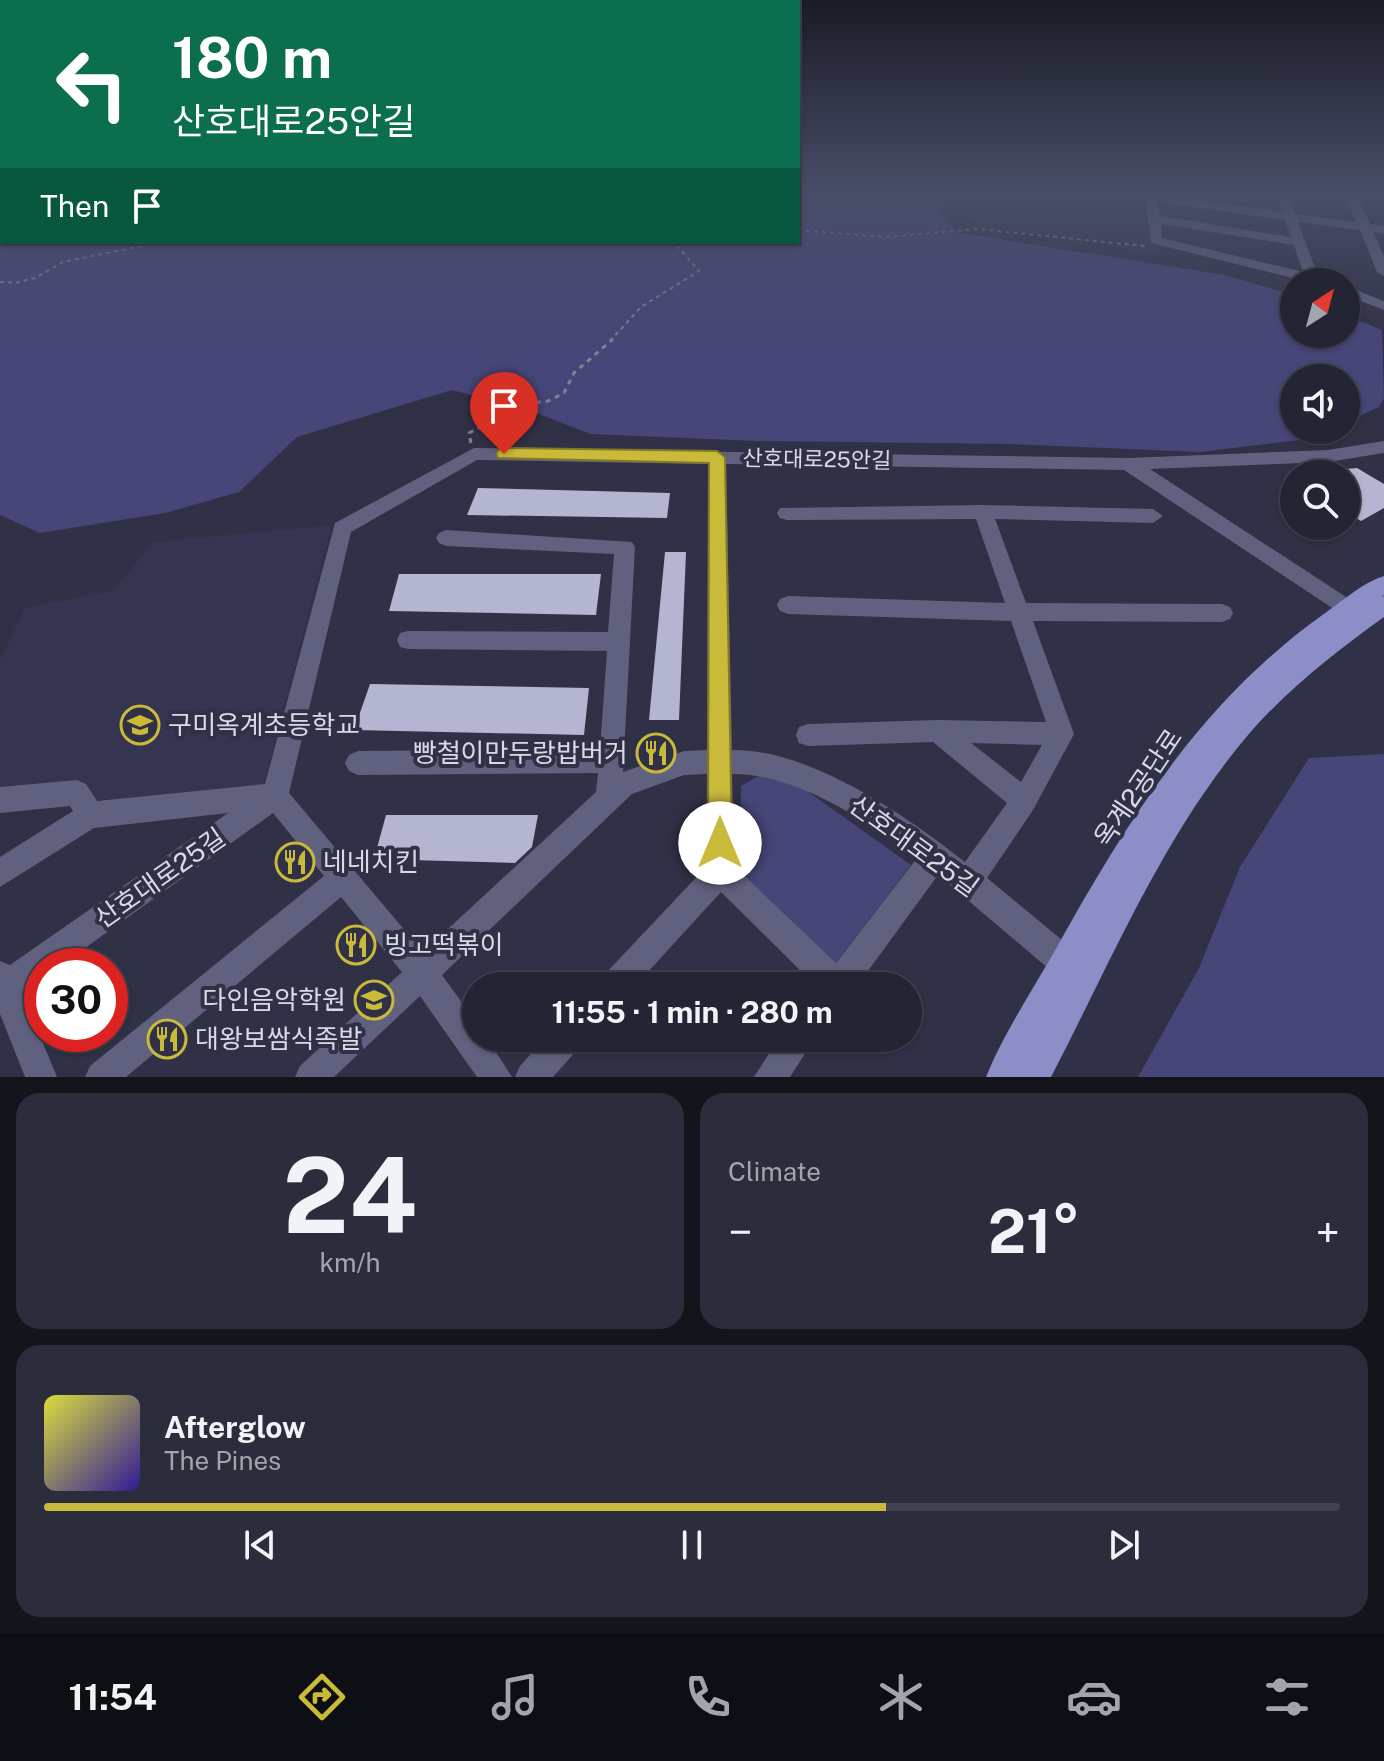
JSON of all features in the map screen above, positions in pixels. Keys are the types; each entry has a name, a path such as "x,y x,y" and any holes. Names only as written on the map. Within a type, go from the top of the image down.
{"main road":[{"name":"옥계2공단로","path":"1002,1077 1076,971 1197,781 1234,733 1292,675 1365,611 1384,584"},
{"name":"옥계2공단로","path":"1034,1077 1076,971"}],"street":[{"path":"1154,243 1280,270"},
{"path":"1300,243 1308,268"},
{"path":"1371,243 1384,272"},
{"path":"1360,296 1384,306"},
{"name":"산호대로25안길","path":"275,796 342,528 474,454 1128,464 1328,456 1384,447"},
{"path":"628,972 720,872 717,457"},
{"path":"1128,464 1365,611"},
{"path":"967,883 1024,801 1062,734 983,512"},
{"path":"787,513 983,512 1153,516"},
{"path":"446,538 625,547 609,797"},
{"path":"788,605 1021,612 1222,613"},
{"path":"408,640 620,642"},
{"path":"808,735 937,731 1062,734"},
{"path":"937,731 1024,801"},
{"name":"산호대로25길","path":"311,1077 609,797 649,770 719,758 776,768 846,795 935,856 1076,971"},
{"path":"358,763 612,761"},
{"path":"0,800 77,793 90,815"},
{"path":"0,873 90,815 275,796 422,973 496,1077"},
{"name":"산호대로25길","path":"41,1077 2,982 275,796"},
{"path":"848,972 935,856"},
{"path":"720,872 824,972"},
{"path":"101,1077 343,878"},
{"path":"531,1077 554,1052"},
{"path":"770,1077 789,1052"}],"path":[{"path":"0,282 14,283 35,278 63,262 151,244"},
{"path":"464,459 465,450 471,444 469,433 486,424 493,408 548,401 564,393 574,373 618,334 641,307 699,271 676,244"}],"shaded area":[{"path":"1026,243 1224,275 1280,291 1280,348 1360,348 1360,321 1382,330 1384,398 1379,407 1360,416 1360,364 1280,364 1280,442 1200,452 1011,444 755,441 591,434 528,410 452,390 297,437 239,492 165,513 40,533 0,515 0,244"},
{"path":"1093,243 1159,243 1160,255"},
{"name":"구미옥계초등학교","path":"332,525 262,791 0,805 0,659 25,608 112,591 154,542"},
{"path":"1384,754 1384,1077 1138,1077 1199,968 1240,867 1309,758"},
{"path":"767,771 800,786 911,865 834,965 740,876 741,786"}],"building":[{"path":"1360,470 1384,484 1384,508 1361,521"},
{"path":"478,488 670,493 667,518 467,515"},
{"path":"665,552 686,552 679,720 649,720"},
{"path":"399,574 601,574 596,615 389,611"},
{"path":"370,684 589,688 584,735 354,730"},
{"path":"386,815 538,815 532,847 515,863 374,859"}],"place":[{"name":"구미옥계초등학교","path":"140,725"},
{"name":"빵철이만두랑밥버거","path":"656,753"},
{"name":"네네치킨","path":"295,862"},
{"name":"빙고떡볶이","path":"356,945"},
{"name":"다인음악학원","path":"374,1000"},
{"name":"대왕보쌈식족발","path":"167,1039"}],"route":[{"path":"504,454 717,457 720,843"}]}
